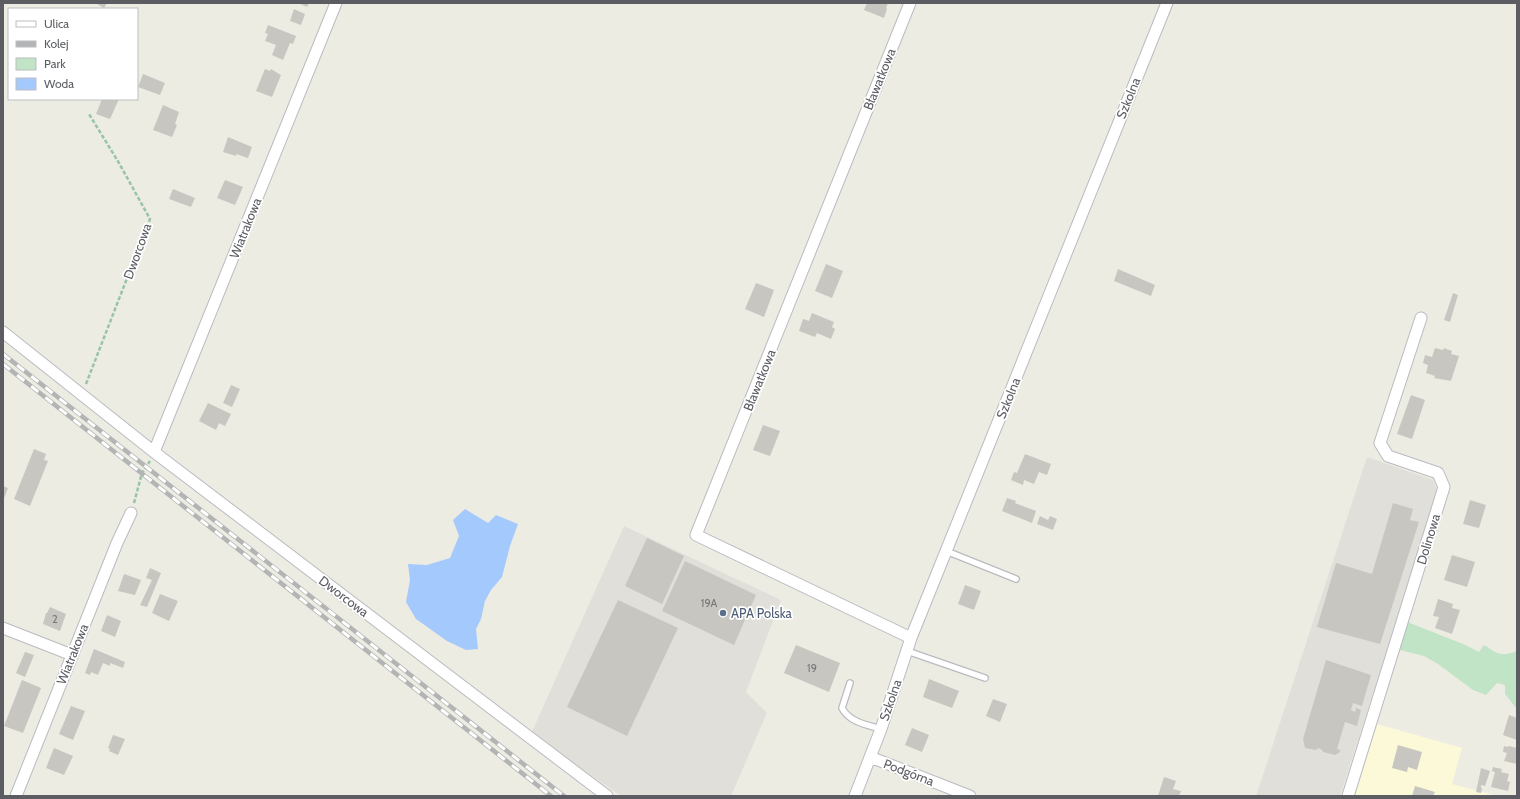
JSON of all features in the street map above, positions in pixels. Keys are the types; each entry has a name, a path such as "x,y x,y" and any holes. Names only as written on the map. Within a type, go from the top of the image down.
{"street":[{"name":"Wiatrakowa","path":"154,452 336,3"},
{"name":"Bławatkowa","path":"910,3 696,534 912,638"},
{"name":"Szkolna","path":"855,796 881,729 907,651 946,551 1166,3"},
{"name":"Dolinowa","path":"1348,796 1444,487 1438,474 1388,456 1380,443 1420,318"},
{"name":"Dworcowa","path":"3,332 154,452 607,796"},
{"name":"Wiatrakowa","path":"16,796 117,543 131,513"},
{"path":"3,628 72,655"},
{"name":"Podgórna","path":"870,757 970,796"}],"lane":[{"path":"946,551 1016,579"},
{"path":"907,651 985,678"},
{"path":"850,683 842,708 845,715 855,721 881,729"}],"path":[{"name":"Dworcowa","path":"82,396 150,219 119,163 89,114"},
{"path":"131,513 142,473 147,467 154,452"}],"shaded area":[{"path":"1367,457 1433,480 1438,492 1340,796 1256,796"},
{"path":"624,526 781,600 746,692 767,713 731,796 621,796 531,734"},
{"path":"1377,724 1462,748 1452,784 1497,796 1355,796"}],"green space":[{"path":"1405,621 1479,652 1484,645 1500,654 1507,654 1517,651 1517,709 1505,694 1505,685 1497,683 1486,695 1473,690 1438,664 1424,656 1396,649"}],"water":[{"path":"465,509 488,523 496,515 518,524 510,546 502,577 491,590 485,601 481,619 476,629 478,649 466,650 447,641 416,619 406,602 410,580 408,564 427,565 450,558 459,536 453,520"}],"building":[{"path":"95,3 107,3 104,8"},
{"path":"298,3 309,3 307,7"},
{"path":"867,3 888,3 884,18 864,10"},
{"path":"294,9 305,14 301,25 290,21"},
{"path":"268,25 296,36 293,44 290,43 283,60 272,55 276,45 265,41 268,34 265,33"},
{"path":"265,69 270,71 271,69 281,75 272,97 256,91"},
{"path":"143,74 165,83 160,95 138,87"},
{"path":"102,100 119,100 110,119 96,114"},
{"path":"163,105 179,112 175,124 177,125 172,137 153,130"},
{"path":"228,137 252,147 248,158 223,152"},
{"path":"225,180 243,187 235,205 217,198"},
{"path":"173,189 195,198 191,207 169,199"},
{"path":"826,264 843,271 832,298 815,291"},
{"path":"1118,269 1155,285 1151,296 1114,281"},
{"path":"756,283 774,290 764,317 745,309"},
{"path":"1453,293 1458,295 1450,322 1444,320"},
{"path":"812,313 834,322 832,327 835,329 831,339 817,333 815,337 799,331 803,319 809,321"},
{"path":"1435,348 1443,350 1444,348 1452,351 1451,354 1459,356 1451,381 1434,378 1435,376 1426,373 1428,365 1423,363 1425,355 1432,357"},
{"path":"231,385 240,389 232,407 223,403"},
{"path":"1411,395 1425,400 1412,439 1397,434"},
{"path":"208,403 231,414 225,426 219,423 216,430 199,421"},
{"path":"763,425 780,431 770,456 753,450"},
{"path":"34,449 46,454 44,460 48,461 30,506 14,499"},
{"path":"1025,454 1051,464 1047,475 1039,472 1034,484 1024,480 1023,485 1011,480 1014,472 1017,473"},
{"path":"3,486 8,488 3,501"},
{"path":"1007,498 1016,501 1015,503 1036,511 1032,523 1002,511"},
{"path":"1470,500 1486,505 1479,528 1463,524"},
{"path":"1393,503 1413,509 1410,520 1419,522 1380,644 1317,627 1336,563 1372,574"},
{"path":"1040,516 1048,520 1050,516 1057,519 1053,530 1037,524"},
{"path":"647,538 684,556 662,604 625,586"},
{"path":"1452,555 1475,562 1467,587 1444,580"},
{"path":"685,561 756,595 734,645 662,611"},
{"path":"150,568 161,573 147,607 140,605 152,580 146,578"},
{"path":"124,574 141,580 135,595 118,591"},
{"path":"965,585 981,591 974,610 958,604"},
{"path":"160,594 178,601 169,621 152,613"},
{"path":"1438,599 1453,604 1452,608 1460,610 1452,634 1435,628 1439,617 1433,616"},
{"path":"618,600 678,628 627,736 567,707"},
{"path":"50,607 66,614 60,631 43,624 46,613"},
{"path":"107,615 121,621 115,637 101,631"},
{"path":"796,645 840,663 829,692 784,673"},
{"path":"94,649 125,662 123,668 110,663 110,666 103,663 98,675 91,672 90,675 85,673"},
{"path":"25,652 34,655 25,677 16,673"},
{"path":"1326,660 1371,675 1362,706 1353,703 1351,710 1355,712 1356,708 1361,710 1357,726 1345,722 1337,749 1340,750 1340,752 1335,755 1323,752 1318,748 1316,750 1305,748 1303,739"},
{"path":"929,679 959,691 952,708 923,697"},
{"path":"22,680 41,688 23,733 4,726"},
{"path":"993,699 1007,704 1000,722 986,716"},
{"path":"71,706 85,711 73,740 59,734"},
{"path":"1509,715 1517,718 1517,740 1503,735"},
{"path":"912,728 929,735 922,752 905,745"},
{"path":"113,735 125,739 118,755 109,751 110,749 108,748"},
{"path":"1398,745 1422,752 1417,770 1408,767 1407,772 1392,768"},
{"path":"1504,746 1517,748 1517,764 1504,761 1507,753 1503,752"},
{"path":"54,748 73,756 64,775 46,768"},
{"path":"1493,767 1502,769 1501,772 1509,774 1507,781 1510,782 1508,791 1491,787 1495,772 1492,771"},
{"path":"1481,768 1490,771 1485,786 1481,785 1481,793 1476,792"},
{"path":"1164,777 1176,781 1173,789 1181,791 1179,796 1158,796"},
{"path":"1415,786 1435,792 1433,796 1412,796"}],"railway":[{"path":"3,354 564,796"},
{"path":"3,364 551,796"}],"place":[{"name":"APA Polska","path":"723,613"}]}
